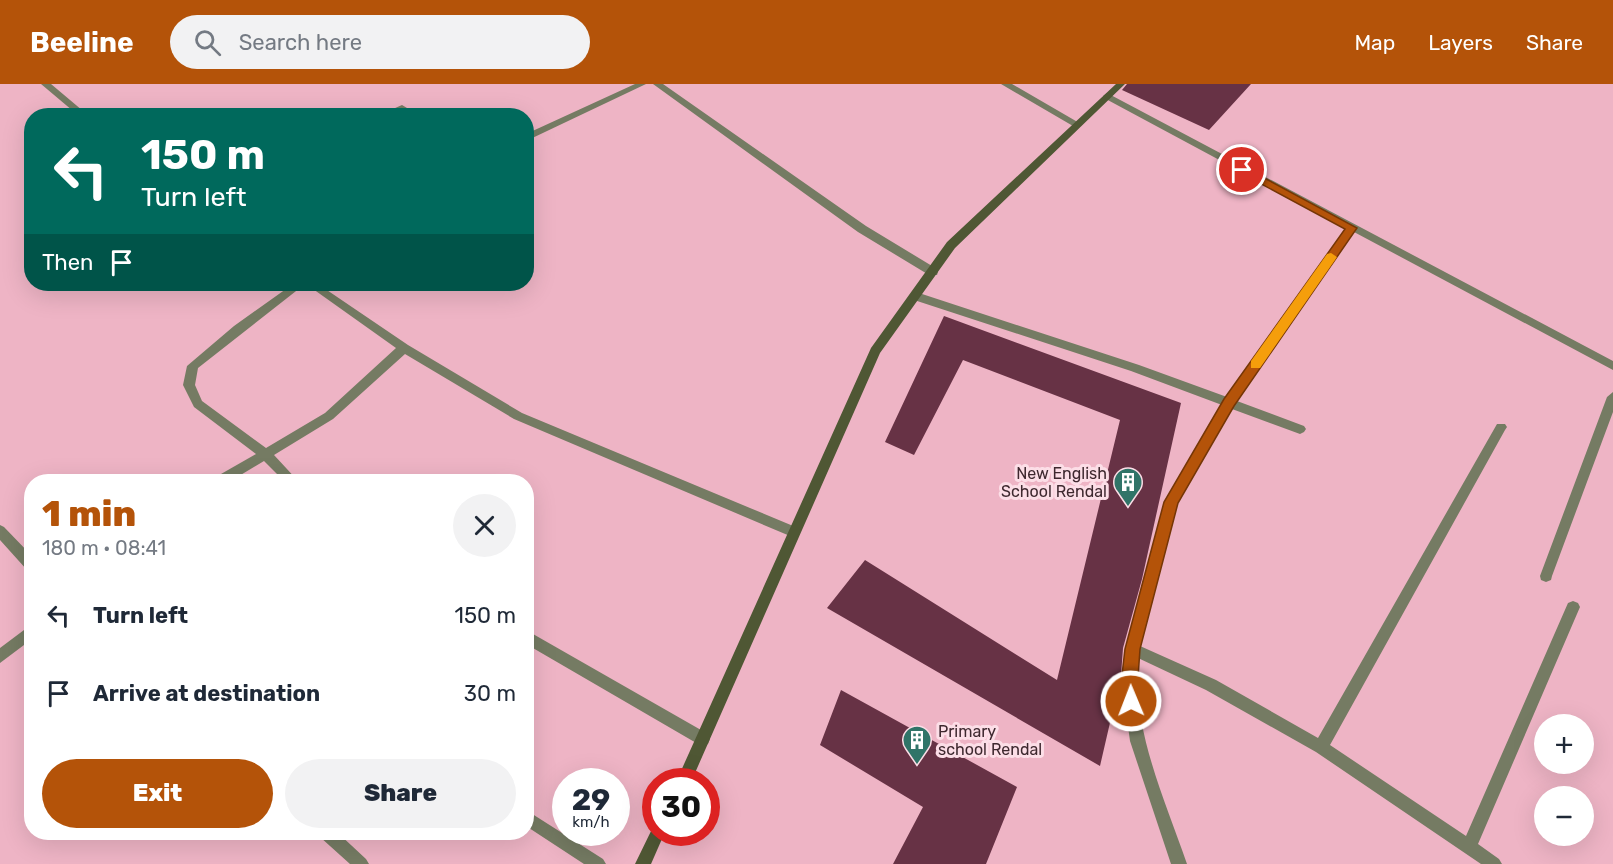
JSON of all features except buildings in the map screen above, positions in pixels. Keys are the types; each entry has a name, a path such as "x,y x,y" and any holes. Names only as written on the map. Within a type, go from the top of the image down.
{"main road":[{"path":"689,768 874,351 951,245 1076,124 1121,84"},
{"path":"643,864 651,846"}],"street":[{"path":"45,84 75,108"},
{"path":"534,134 642,84"},
{"path":"657,84 862,229 933,272"},
{"path":"1005,84 1076,124"},
{"path":"1107,96 1613,366"},
{"path":"1179,864 1137,741 1129,684 1132,649 1171,502 1229,402 1352,228"},
{"path":"285,474 265,454 198,404 189,385 193,366 238,328 290,291"},
{"path":"321,291 404,348 518,416 794,531"},
{"path":"915,296 1135,368 1300,429"},
{"path":"231,474 329,416 404,348"},
{"path":"1546,576 1613,398"},
{"path":"1321,747 1501,427"},
{"path":"0,531 24,557"},
{"path":"1469,847 1573,607"},
{"path":"0,657 24,637"},
{"path":"534,641 703,739"},
{"path":"1132,649 1211,685 1321,747 1494,864"},
{"path":"534,822 598,864"},
{"path":"334,840 361,864"}],"slow traffic":[{"path":"1256,365 1331,257"}],"place":[{"name":"New English School Rendal","path":"1128,508"},
{"name":"Primary school Rendal","path":"917,766"}],"route":[{"path":"1131,701 1129,684 1132,649 1171,502 1229,402 1352,228 1242,170"}]}
